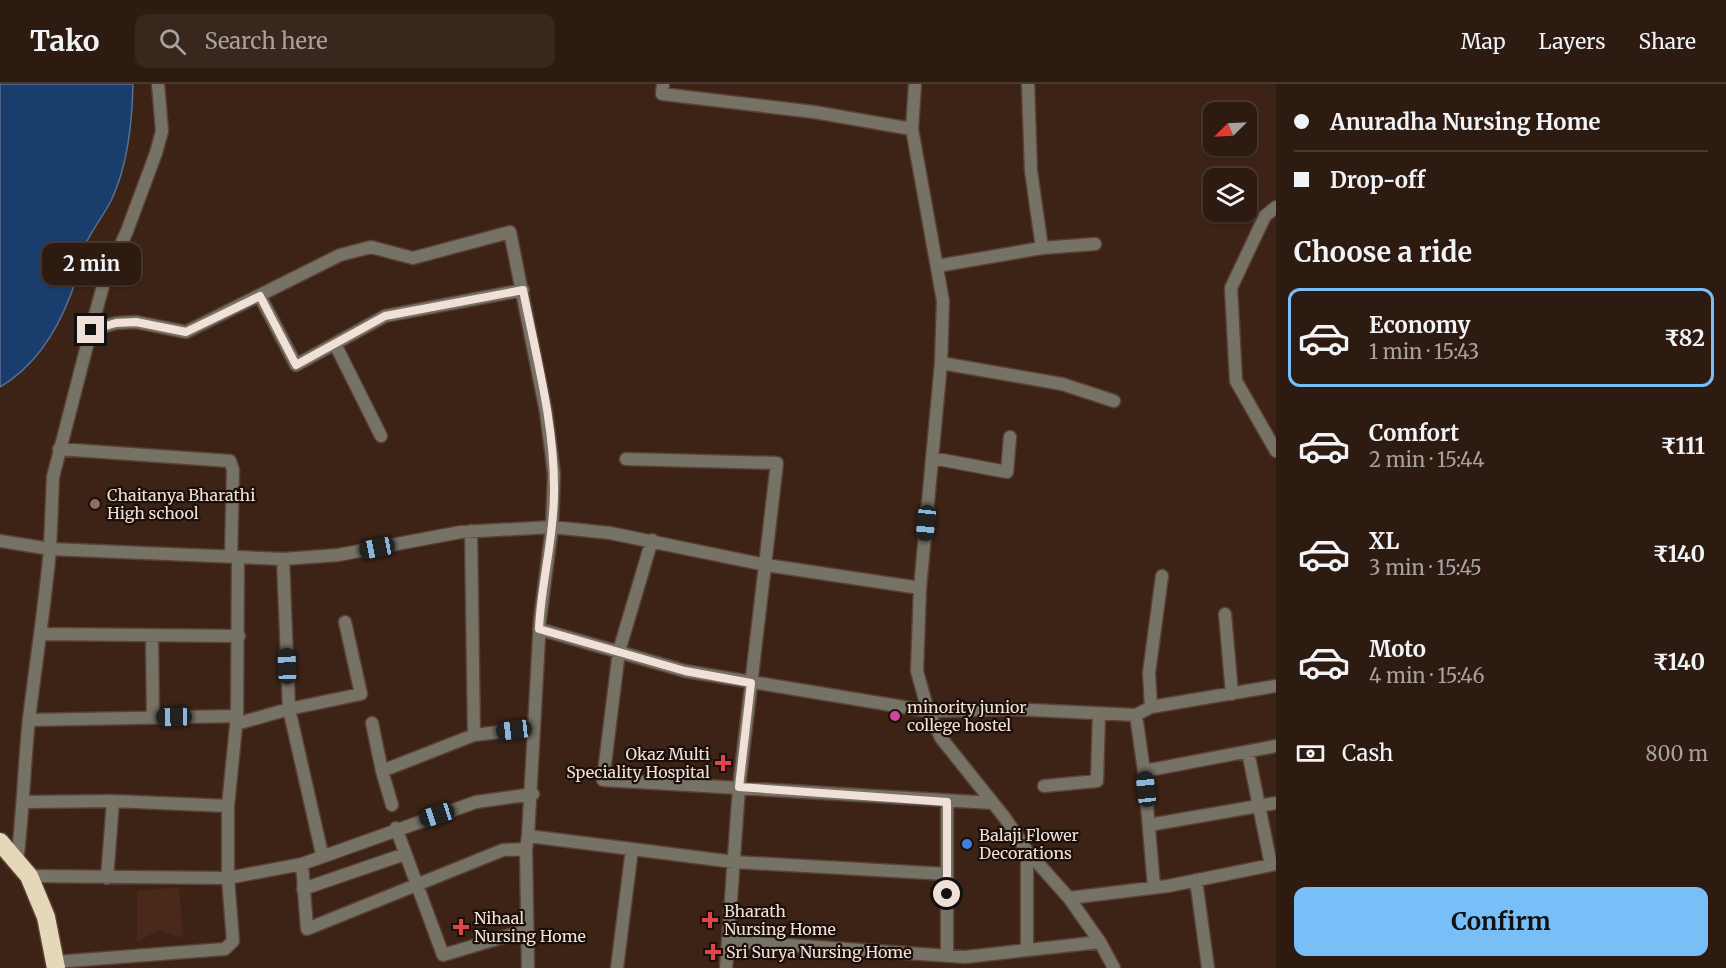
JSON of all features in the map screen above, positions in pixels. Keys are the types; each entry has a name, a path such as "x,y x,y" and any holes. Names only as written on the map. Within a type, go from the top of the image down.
{"highway":[{"path":"0,842 46,917 53,966"},
{"path":"16,866 47,958 53,966"}],"street":[{"path":"158,84 162,132 127,231 104,282 53,477 51,549 42,634 29,720 25,802 16,866 107,878 228,878 302,864 322,854 476,802 533,794"},
{"path":"663,84 662,94 814,112 912,129"},
{"path":"915,84 912,129 922,195 943,301 941,363 920,588 917,671 928,711 941,738 993,803 1027,851 1069,898 1100,942 1114,968"},
{"path":"1028,84 1031,171 1042,248"},
{"path":"1276,207 1265,216 1231,288 1236,381 1276,451"},
{"path":"91,330 116,323 136,322 186,332 340,255 371,248 413,258 510,232 523,290 554,474 552,527 539,629 533,794 527,843 528,968"},
{"path":"937,266 1042,248 1095,244"},
{"path":"260,296 296,365 385,316 523,290"},
{"path":"335,344 381,436"},
{"path":"941,363 1062,384 1114,401"},
{"path":"932,458 1007,472 1010,437"},
{"path":"53,966 225,949 233,941 228,878 228,806 237,720 239,636 234,557 233,470 230,461 59,449"},
{"path":"626,459 777,463 739,787 726,968"},
{"path":"0,541 51,549 283,559 338,555 448,533 552,527 652,540 766,565 920,588"},
{"path":"471,531 474,735"},
{"path":"652,540 619,651 603,780 993,803"},
{"path":"283,559 289,709 322,854"},
{"path":"1151,707 1149,673 1162,576"},
{"path":"1225,614 1232,694"},
{"path":"29,720 153,718 237,720 361,694 345,622"},
{"path":"539,629 685,671 928,711 1013,709 1136,715 1151,707 1276,686"},
{"path":"42,634 152,637 239,636"},
{"path":"152,637 153,718"},
{"path":"1044,786 1097,781 1099,714"},
{"path":"1136,715 1144,771 1154,887"},
{"path":"372,723 392,805"},
{"path":"382,771 474,735 534,728"},
{"path":"1144,771 1276,746"},
{"path":"1069,898 1196,880 1273,864 1248,752"},
{"path":"25,802 113,801 228,806"},
{"path":"107,878 113,801"},
{"path":"947,802 947,956"},
{"path":"1149,825 1276,803"},
{"path":"396,828 443,955 527,930"},
{"path":"302,864 307,928 503,850 527,843 632,849 734,862 947,874"},
{"path":"617,968 632,849"},
{"path":"1027,851 1027,950"},
{"path":"303,889 405,854"},
{"path":"1196,880 1208,968"},
{"path":"728,941 947,956 1100,942"}],"shaded area":[{"path":"179,887 183,938 159,930 137,942 137,891"}],"water":[{"path":"0,84 133,84 130,129 117,187 85,245 65,308 34,359 0,387"}],"place":[{"name":"Chaitanya Bharathi High school","path":"95,504"},
{"name":"minority junior college hostel","path":"895,716"},
{"name":"Okaz Multi Speciality Hospital","path":"723,763"},
{"name":"Balaji Flower Decorations","path":"967,844"},
{"name":"Bharath Nursing Home","path":"710,920"},
{"name":"Nihaal Nursing Home","path":"461,927"},
{"name":"Sri Surya Nursing Home","path":"713,952"}],"route":[{"path":"91,330 116,323 136,322 186,332 260,296 296,365 385,316 523,290 546,412 554,474 552,527 539,629 685,671 751,683 739,787 947,802 947,894"}]}
